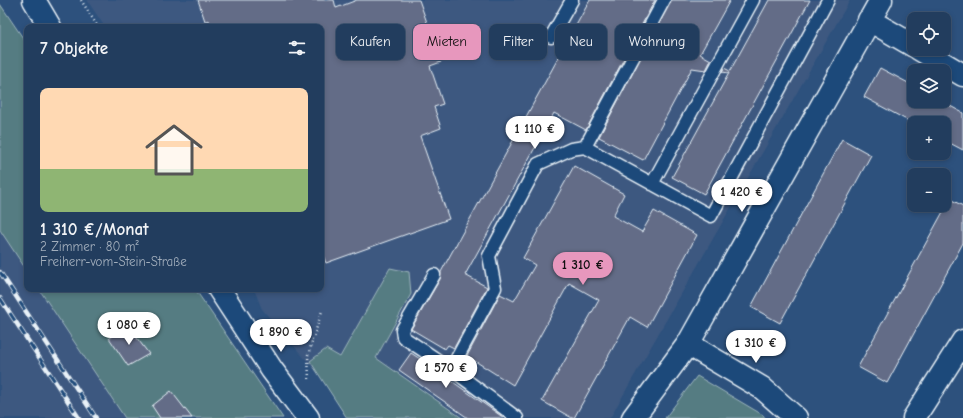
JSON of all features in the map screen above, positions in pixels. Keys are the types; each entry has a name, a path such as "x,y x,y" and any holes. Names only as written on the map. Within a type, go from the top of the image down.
{"street":[{"path":"34,0 48,24"},
{"path":"634,418 688,344 875,6 907,39"},
{"path":"931,56 963,74"},
{"path":"221,292 272,370 308,418"},
{"path":"914,418 963,341"},
{"path":"688,344 762,388 796,418"}],"lane":[{"path":"551,37 572,0"},
{"path":"585,147 664,0"},
{"path":"652,184 753,0"},
{"path":"451,369 496,288 489,256 538,164 571,149 585,147 711,216 828,0"},
{"path":"434,275 402,330 403,337 451,369 517,418"}],"path":[{"path":"81,0 96,24"},
{"path":"309,381 308,355 322,311"}],"shaded area":[{"path":"87,0 850,0 610,418 462,418 376,358 345,405 262,309 255,292 324,292 324,24 103,24"},
{"path":"0,230 24,266 24,292 41,292 125,418 0,418"}],"green space":[{"path":"0,4 24,40 24,266 0,230"},
{"path":"390,268 409,272 411,294 376,358 462,418 347,418 310,361 326,349 340,357"},
{"path":"41,292 197,292 283,418 125,418"},
{"path":"697,376 763,415 765,418 665,418"}],"building":[{"path":"198,0 334,0 336,8 357,0 419,0 428,24 413,24 413,60 440,60 441,62 430,66 443,104 434,107 441,128 420,136 449,219 326,263 324,258 324,24 210,24 209,20 205,21"},
{"path":"590,0 655,0 642,24 615,24 615,60 623,60 586,130 554,113 465,275 487,287 454,348 448,345 445,349 411,329 440,279 441,272 557,60 607,60 607,24 577,24"},
{"path":"671,0 730,0 700,54 711,60 706,70 692,68 643,160 599,137 639,60 699,60 699,24 658,24"},
{"path":"769,0 810,0 704,194 672,177 729,73 722,72 724,68 730,71"},
{"path":"880,68 907,82 907,108 951,108 951,106 963,113 963,150 951,144 951,116 907,116 907,120 864,97"},
{"path":"842,139 871,155 780,323 751,307"},
{"path":"574,166 624,194 613,216 642,232 654,211 697,235 647,327 630,317 574,418 572,418 542,401 599,300 569,283 513,385 467,356 500,294 514,301 535,265 523,258"},
{"path":"951,200 963,206 963,243 887,383 858,367 943,212 951,212"},
{"path":"127,325 149,354 128,366 109,338"},
{"path":"411,353 504,418 468,418 399,370"},
{"path":"171,391 192,418 160,418 152,406"}],"railway":[{"path":"0,272 96,418"},
{"path":"0,298 79,418"}]}
